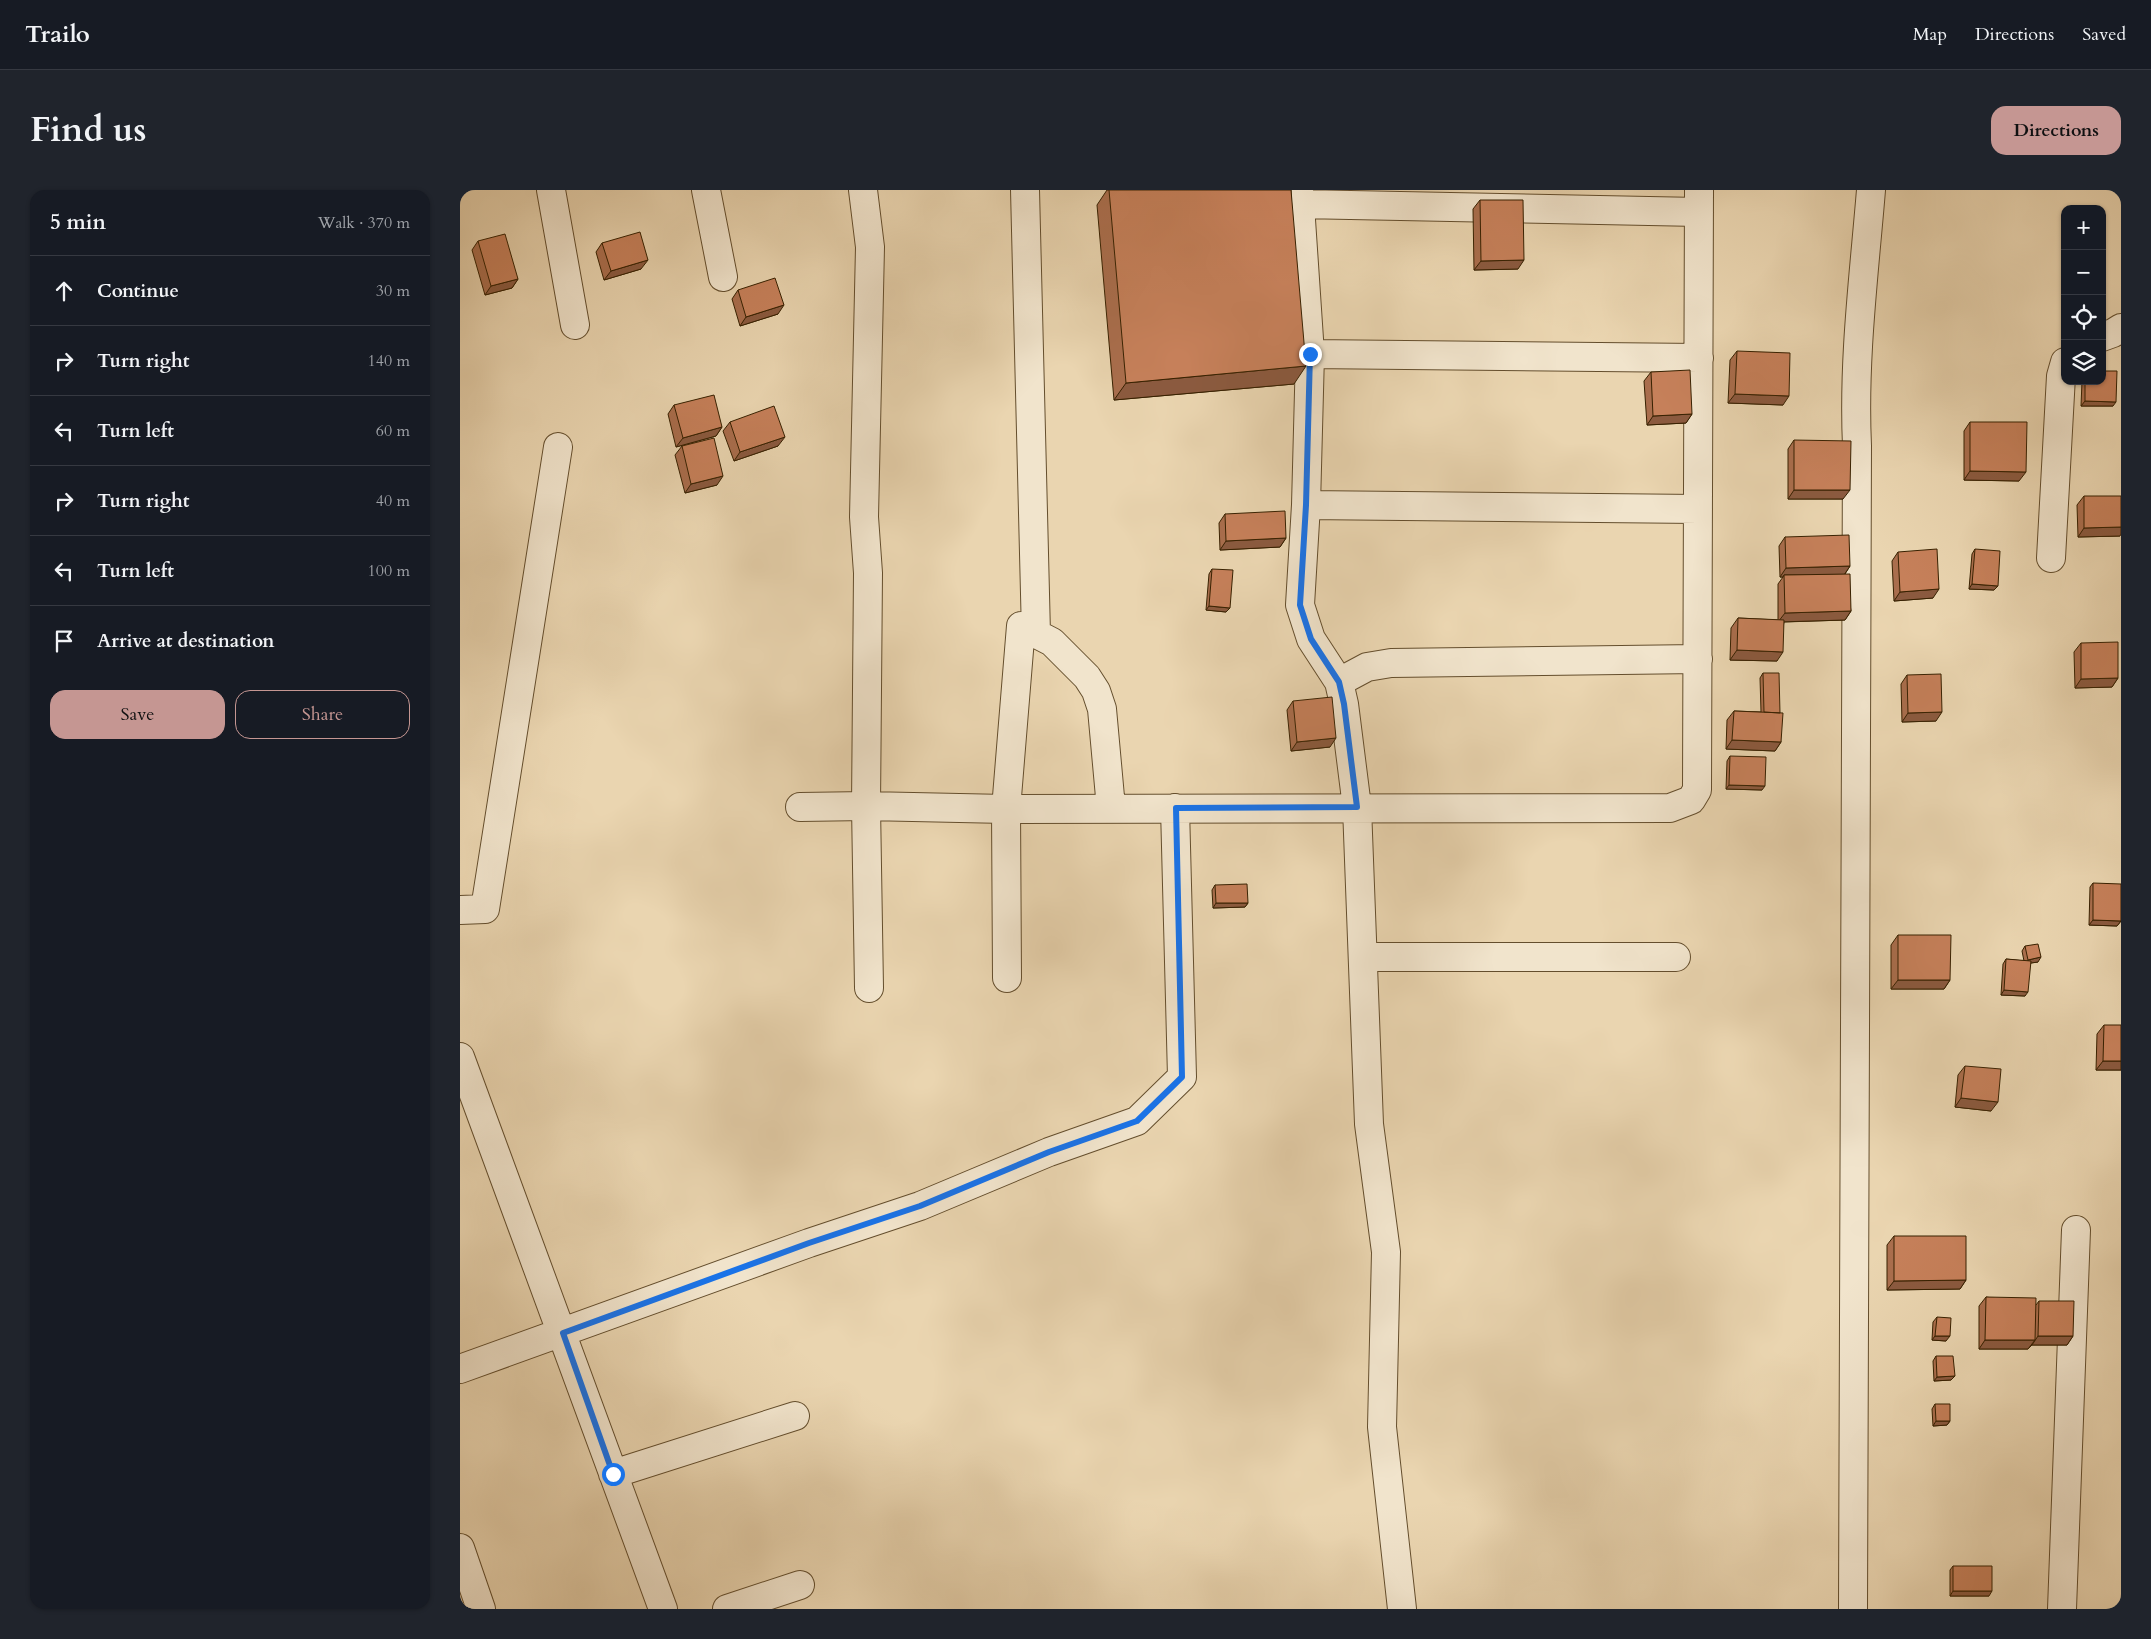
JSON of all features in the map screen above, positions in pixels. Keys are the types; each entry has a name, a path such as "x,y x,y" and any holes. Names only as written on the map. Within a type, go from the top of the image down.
{"street":[{"path":"551,190 575,325"},
{"path":"706,190 723,277"},
{"path":"863,190 870,247 864,517 868,573 866,806 869,988"},
{"path":"1025,190 1036,634"},
{"path":"1853,1609 1857,466 1855,410 1856,370 1871,190"},
{"path":"800,807 866,806 1006,809 1357,807 1656,809 1670,808 1691,800 1697,790 1699,201 1300,197 1310,354 1306,505 1300,605 1311,639 1339,682 1344,704 1357,807 1369,1124 1386,1252 1382,1427 1402,1609"},
{"path":"2106,336 2121,328"},
{"path":"1310,354 1699,358"},
{"path":"2051,558 2061,376"},
{"path":"460,910 485,909 558,447"},
{"path":"1306,505 1698,509"},
{"path":"1007,978 1006,809 1021,626 1052,642 1087,677 1096,691 1102,709 1111,808"},
{"path":"1339,682 1367,667 1391,662 1698,659"},
{"path":"460,1369 920,1206 1049,1152 1137,1121 1182,1077 1176,808"},
{"path":"1364,956 1676,957"},
{"path":"460,1057 663,1609"},
{"path":"2062,1609 2076,1230"},
{"path":"613,1474 795,1416"},
{"path":"460,1548 481,1609"},
{"path":"727,1609 800,1585"}],"building":[{"path":"1109,190 1291,190 1306,366 1126,383"},
{"path":"1480,200 1523,200 1524,260 1481,261"},
{"path":"640,232 648,260 611,271 602,243"},
{"path":"505,234 518,279 491,286 478,241"},
{"path":"775,278 784,305 746,317 738,290"},
{"path":"1737,351 1790,353 1789,396 1735,394"},
{"path":"1690,370 1692,414 1653,416 1651,372"},
{"path":"2106,371 2117,371 2116,402 2085,401 2085,385 2106,385"},
{"path":"714,395 722,427 683,438 674,405"},
{"path":"774,406 785,437 740,452 730,422"},
{"path":"1970,422 2027,422 2026,472 1970,471"},
{"path":"714,438 723,476 691,484 682,446"},
{"path":"1794,440 1851,441 1850,490 1794,490"},
{"path":"2084,496 2121,496 2121,527 2084,528"},
{"path":"1285,511 1286,538 1226,541 1225,514"},
{"path":"1849,535 1850,566 1786,568 1785,537"},
{"path":"1937,549 1939,589 1900,592 1898,552"},
{"path":"1975,549 2000,551 1998,586 1972,584"},
{"path":"1212,569 1233,570 1230,608 1209,606"},
{"path":"1850,574 1851,611 1785,613 1784,575"},
{"path":"1738,618 1784,620 1783,652 1737,650"},
{"path":"2118,642 2118,678 2081,679 2081,643"},
{"path":"1763,673 1779,673 1780,713 1764,712"},
{"path":"1941,674 1942,712 1908,713 1907,675"},
{"path":"1332,697 1336,738 1297,742 1293,701"},
{"path":"1734,711 1783,713 1781,742 1732,740"},
{"path":"1730,756 1766,757 1765,786 1729,785"},
{"path":"2093,883 2121,884 2121,921 2093,920"},
{"path":"1247,884 1248,903 1216,903 1215,885"},
{"path":"1898,935 1951,935 1950,980 1898,980"},
{"path":"2038,944 2041,957 2028,960 2025,946"},
{"path":"2006,959 2031,961 2028,992 2004,990"},
{"path":"2104,1025 2121,1025 2121,1061 2103,1061"},
{"path":"1965,1066 2001,1069 1998,1102 1961,1098"},
{"path":"1894,1236 1966,1236 1966,1280 1894,1281"},
{"path":"1986,1297 2036,1298 2035,1340 1985,1340"},
{"path":"2039,1301 2074,1301 2073,1336 2038,1336"},
{"path":"1937,1317 1951,1318 1950,1336 1935,1336"},
{"path":"1936,1356 1953,1356 1955,1376 1937,1377"},
{"path":"1935,1404 1950,1404 1950,1421 1936,1421"},
{"path":"1953,1566 1992,1566 1992,1591 1953,1591"}],"route":[{"path":"613,1474 563,1333 809,1243 920,1206 1049,1152 1137,1121 1182,1077 1176,808 1357,807 1344,704 1339,682 1311,639 1300,605 1306,505 1310,354"}]}
